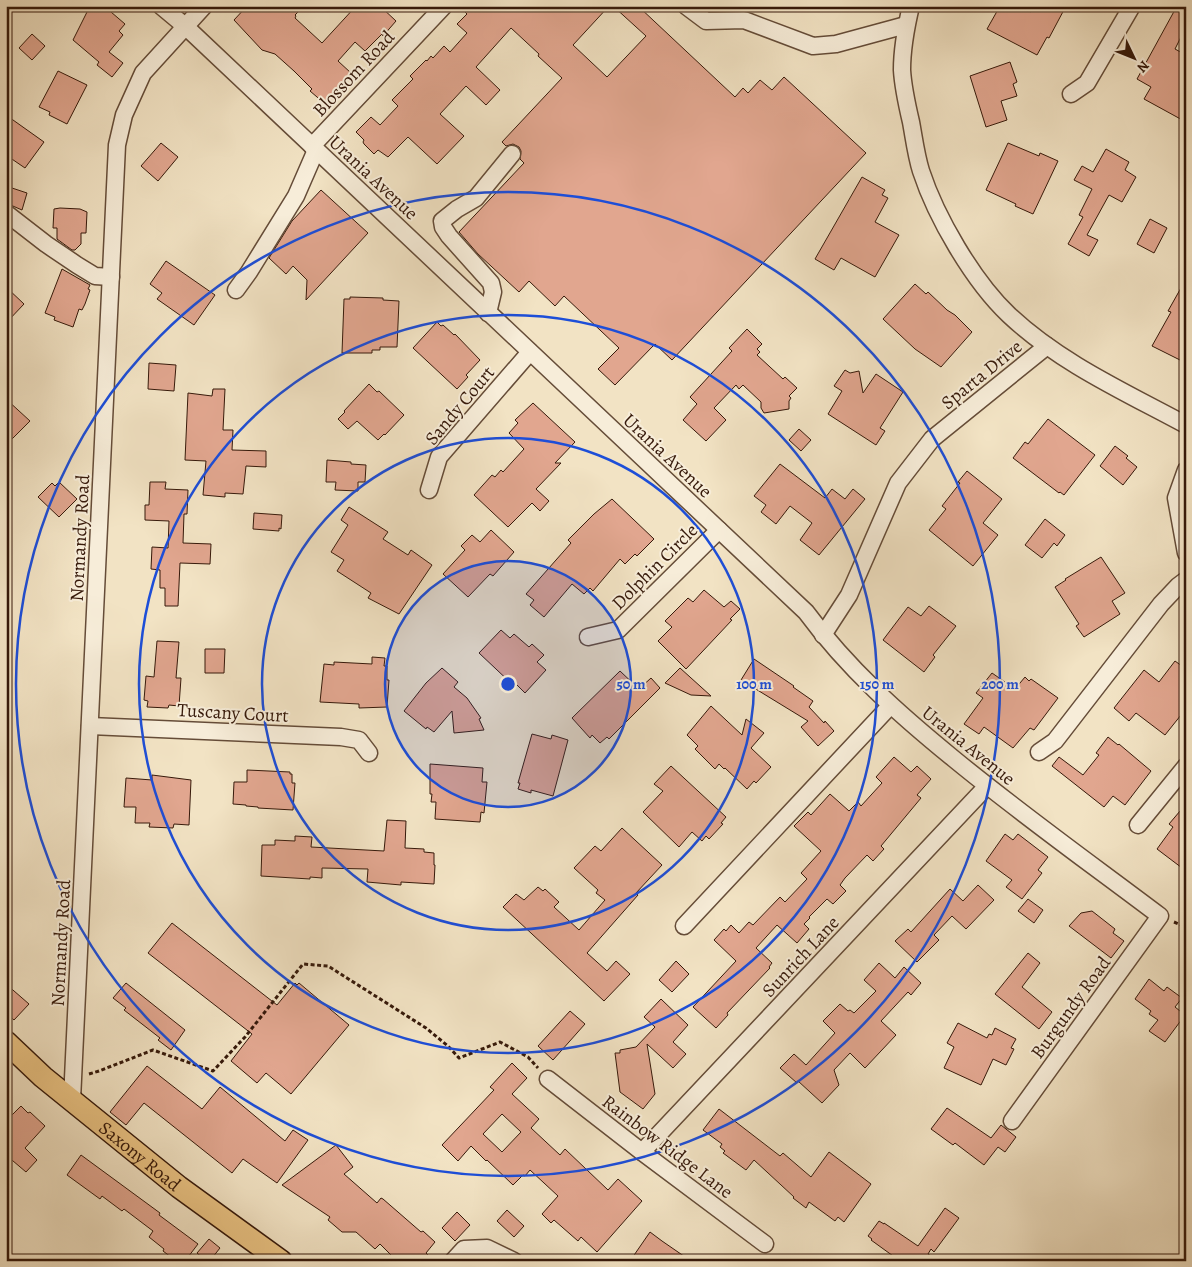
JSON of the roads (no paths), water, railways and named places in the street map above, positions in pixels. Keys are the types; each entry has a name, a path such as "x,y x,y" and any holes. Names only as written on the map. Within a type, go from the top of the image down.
{"main road":[{"name":"Saxony Road","path":"6,1042 43,1077 178,1187 281,1261"}],"street":[{"name":"Urania Avenue","path":"161,6 185,26 806,612 823,635 890,706 987,786 1160,916"},
{"name":"Normandy Road","path":"72,1100 117,145 124,115 143,73 204,6"},
{"name":"Blossom Road","path":"236,290 296,196 314,148 444,6"},
{"path":"686,6 706,22 744,20 813,46 836,44 906,26"},
{"name":"Sparta Drive","path":"823,635 849,595 898,483 932,440 1047,346 1009,315 983,286 942,222 921,170 902,70 906,26 911,6"},
{"path":"1071,94 1087,83 1132,6"},
{"path":"488,313 493,292 491,283 448,236 442,221 457,209 476,198 512,154"},
{"path":"6,213 46,244 83,269 95,276 111,277"},
{"path":"1047,346 1084,371 1186,425"},
{"name":"Sandy Court","path":"429,490 439,456 530,352"},
{"path":"1186,470 1176,498 1186,553"},
{"name":"Dolphin Circle","path":"588,637 618,630 719,530"},
{"path":"1039,752 1055,741 1162,604 1186,580"},
{"path":"684,926 890,706"},
{"name":"Tuscany Court","path":"90,726 341,737 359,740 369,753"},
{"path":"1138,825 1186,766"},
{"name":"Sunrich Lane","path":"642,1152 987,786"},
{"name":"Burgundy Road","path":"1012,1121 1160,916"},
{"name":"Rainbow Ridge Lane","path":"548,1079 765,1244"},
{"path":"452,1261 464,1249 487,1248 514,1261"}]}
